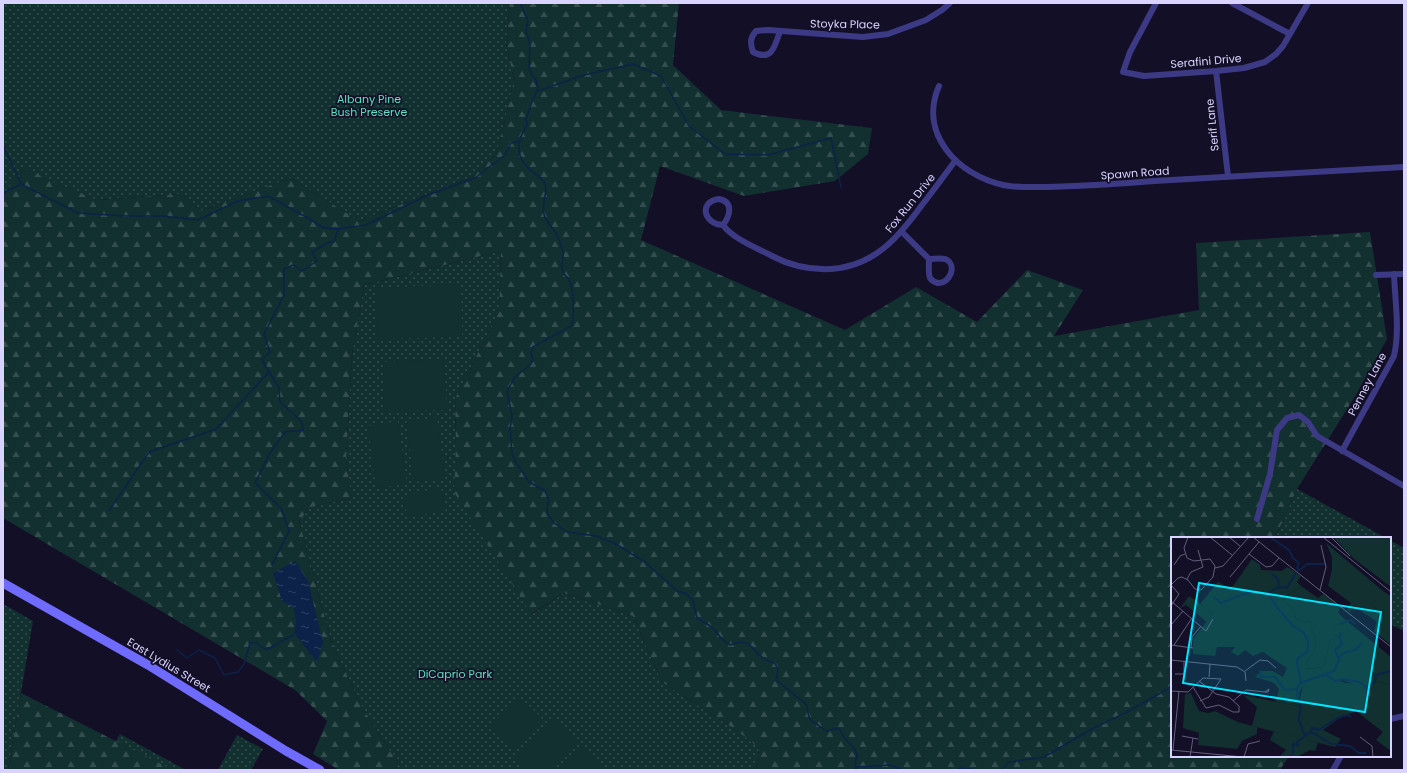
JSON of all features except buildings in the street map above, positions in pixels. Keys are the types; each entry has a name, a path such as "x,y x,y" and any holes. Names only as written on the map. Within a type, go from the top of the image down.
{"street":[{"name":"Stoyka Place","path":"780,31 774,50 768,55 761,56 753,52 751,38 756,31 780,31 863,37 888,34 926,20 950,3"},
{"name":"Serafini Drive","path":"1156,3 1130,52 1123,72 1144,76 1216,71 1244,68 1265,62 1276,54 1290,34 1308,3"},
{"path":"1232,3 1290,34"},
{"name":"Serif Lane","path":"1216,71 1228,176"},
{"name":"Spawn Road","path":"939,86 933,108 934,122 942,143 955,161 969,171 994,183 1018,187 1083,186 1228,176 1404,167"},
{"name":"Fox Run Drive","path":"723,225 728,219 730,208 724,200 714,200 706,206 706,214 708,218 715,224 723,225 733,235 791,265 823,270 842,268 863,262 883,250 902,232 955,161"},
{"path":"902,232 929,259 930,279 934,282 941,283 948,279 951,272 949,262 941,259 929,259"},
{"name":"Penney Lane","path":"1342,451 1394,356 1397,334 1394,274"},
{"path":"1376,275 1404,274"},
{"path":"1257,519 1270,474 1277,430 1287,418 1299,415 1308,422 1317,436 1404,486"},
{"name":"East Lydius Street","path":"3,583 146,665 286,751 320,770"},
{"path":"1391,719 1404,716"},
{"path":"1333,770 1340,757"}],"green space":[{"name":"Albany Pine Bush Preserve","path":"3,3 510,3 506,43 514,80 497,153 474,176 359,221 291,178 201,211 183,194 96,200 23,169 3,196"},
{"path":"510,3 679,3 673,65 721,110 872,128 868,154 835,181 744,196 660,166 641,240 845,330 916,287 977,322 1027,270 1083,290 1054,336 1199,310 1196,243 1370,232 1387,339 1354,398 1297,489 1275,537 1171,537 1171,757 1288,757 1280,770 756,770 759,748 739,732 662,682 633,616 564,593 531,614 454,492 456,445 455,399 499,311 501,251 364,285 352,354 346,460 351,498 311,507 299,521 332,644 362,707 402,770 339,770 313,754 327,721 295,690 3,518 3,196 23,168 96,200 183,194 201,211 291,178 359,221 474,176 497,153 514,80 506,43"},
{"name":"DiCaprio Park","path":"501,251 499,311 455,399 456,445 532,614 564,593 633,616 662,682 739,732 759,748 756,770 402,770 362,707 332,644 299,521 311,507 351,498 346,460 352,354 364,285"},
{"path":"461,284 462,337 377,339 375,288"},
{"path":"444,359 447,410 384,411 383,362"},
{"path":"437,417 445,478 414,482 406,422"},
{"path":"398,421 407,484 376,488 368,426"},
{"path":"441,487 446,510 408,518 403,496"},
{"path":"1297,489 1384,537 1275,537"},
{"path":"1391,541 1404,548 1404,631 1391,624"},
{"path":"3,604 33,621 8,770 3,770"},
{"path":"21,693 173,770 8,770"},
{"path":"519,697 542,718 514,751 490,729"},
{"path":"551,718 577,742 552,770 527,770 515,758"},
{"path":"120,734 186,770 99,770"},
{"path":"237,735 263,749 251,770 218,770"},
{"path":"581,745 605,770 558,770"}],"water":[{"path":"295,561 308,581 323,642 317,662 294,633 296,623 294,609 282,601 273,573"}],"waterway":[{"path":"520,3 528,21 526,30 530,44 529,66 538,88 526,119 527,125 521,136 519,148 521,159 524,164 540,177 545,184 546,192 543,210 546,220 557,235 562,248 562,270 571,284 573,296 573,315 572,325 533,347 531,353 533,360 530,365 515,377 507,391 512,416 510,429 512,454 515,461 529,482 545,491 549,500 547,508 548,515 554,523 567,532 596,536 614,543 645,562 677,591 687,594 693,601 697,618 712,627 722,639 730,645 742,642 746,643 763,658 775,663 778,670 776,680 807,705 810,720 826,731 839,728 845,739 854,748 857,755 855,767 857,770"},
{"path":"538,91 584,75 633,64 661,76 689,126 725,154 768,155 831,138 841,187"},
{"path":"272,565 289,531 281,508 255,483 270,453 285,432 303,430 302,422 280,402 279,388 262,360 270,352 264,334 284,295 284,269 293,265 302,271 317,261 312,252 329,242 334,242 338,229 366,225 428,195 475,178 505,155 511,143 518,141"},
{"path":"3,145 21,184 78,213 127,216 164,216 198,220 238,201 268,196 324,228 338,229"},
{"path":"3,193 21,184"},
{"path":"109,511 149,452 216,429 269,372"},
{"path":"177,650 187,658 199,650 215,658 224,675 238,672 244,664 250,643 257,643 266,650 295,634"},
{"path":"1001,770 1009,762 1044,757 1090,730 1129,711 1171,686"},
{"path":"856,767 891,765 903,770"},
{"path":"956,770 961,768 978,770"}]}
